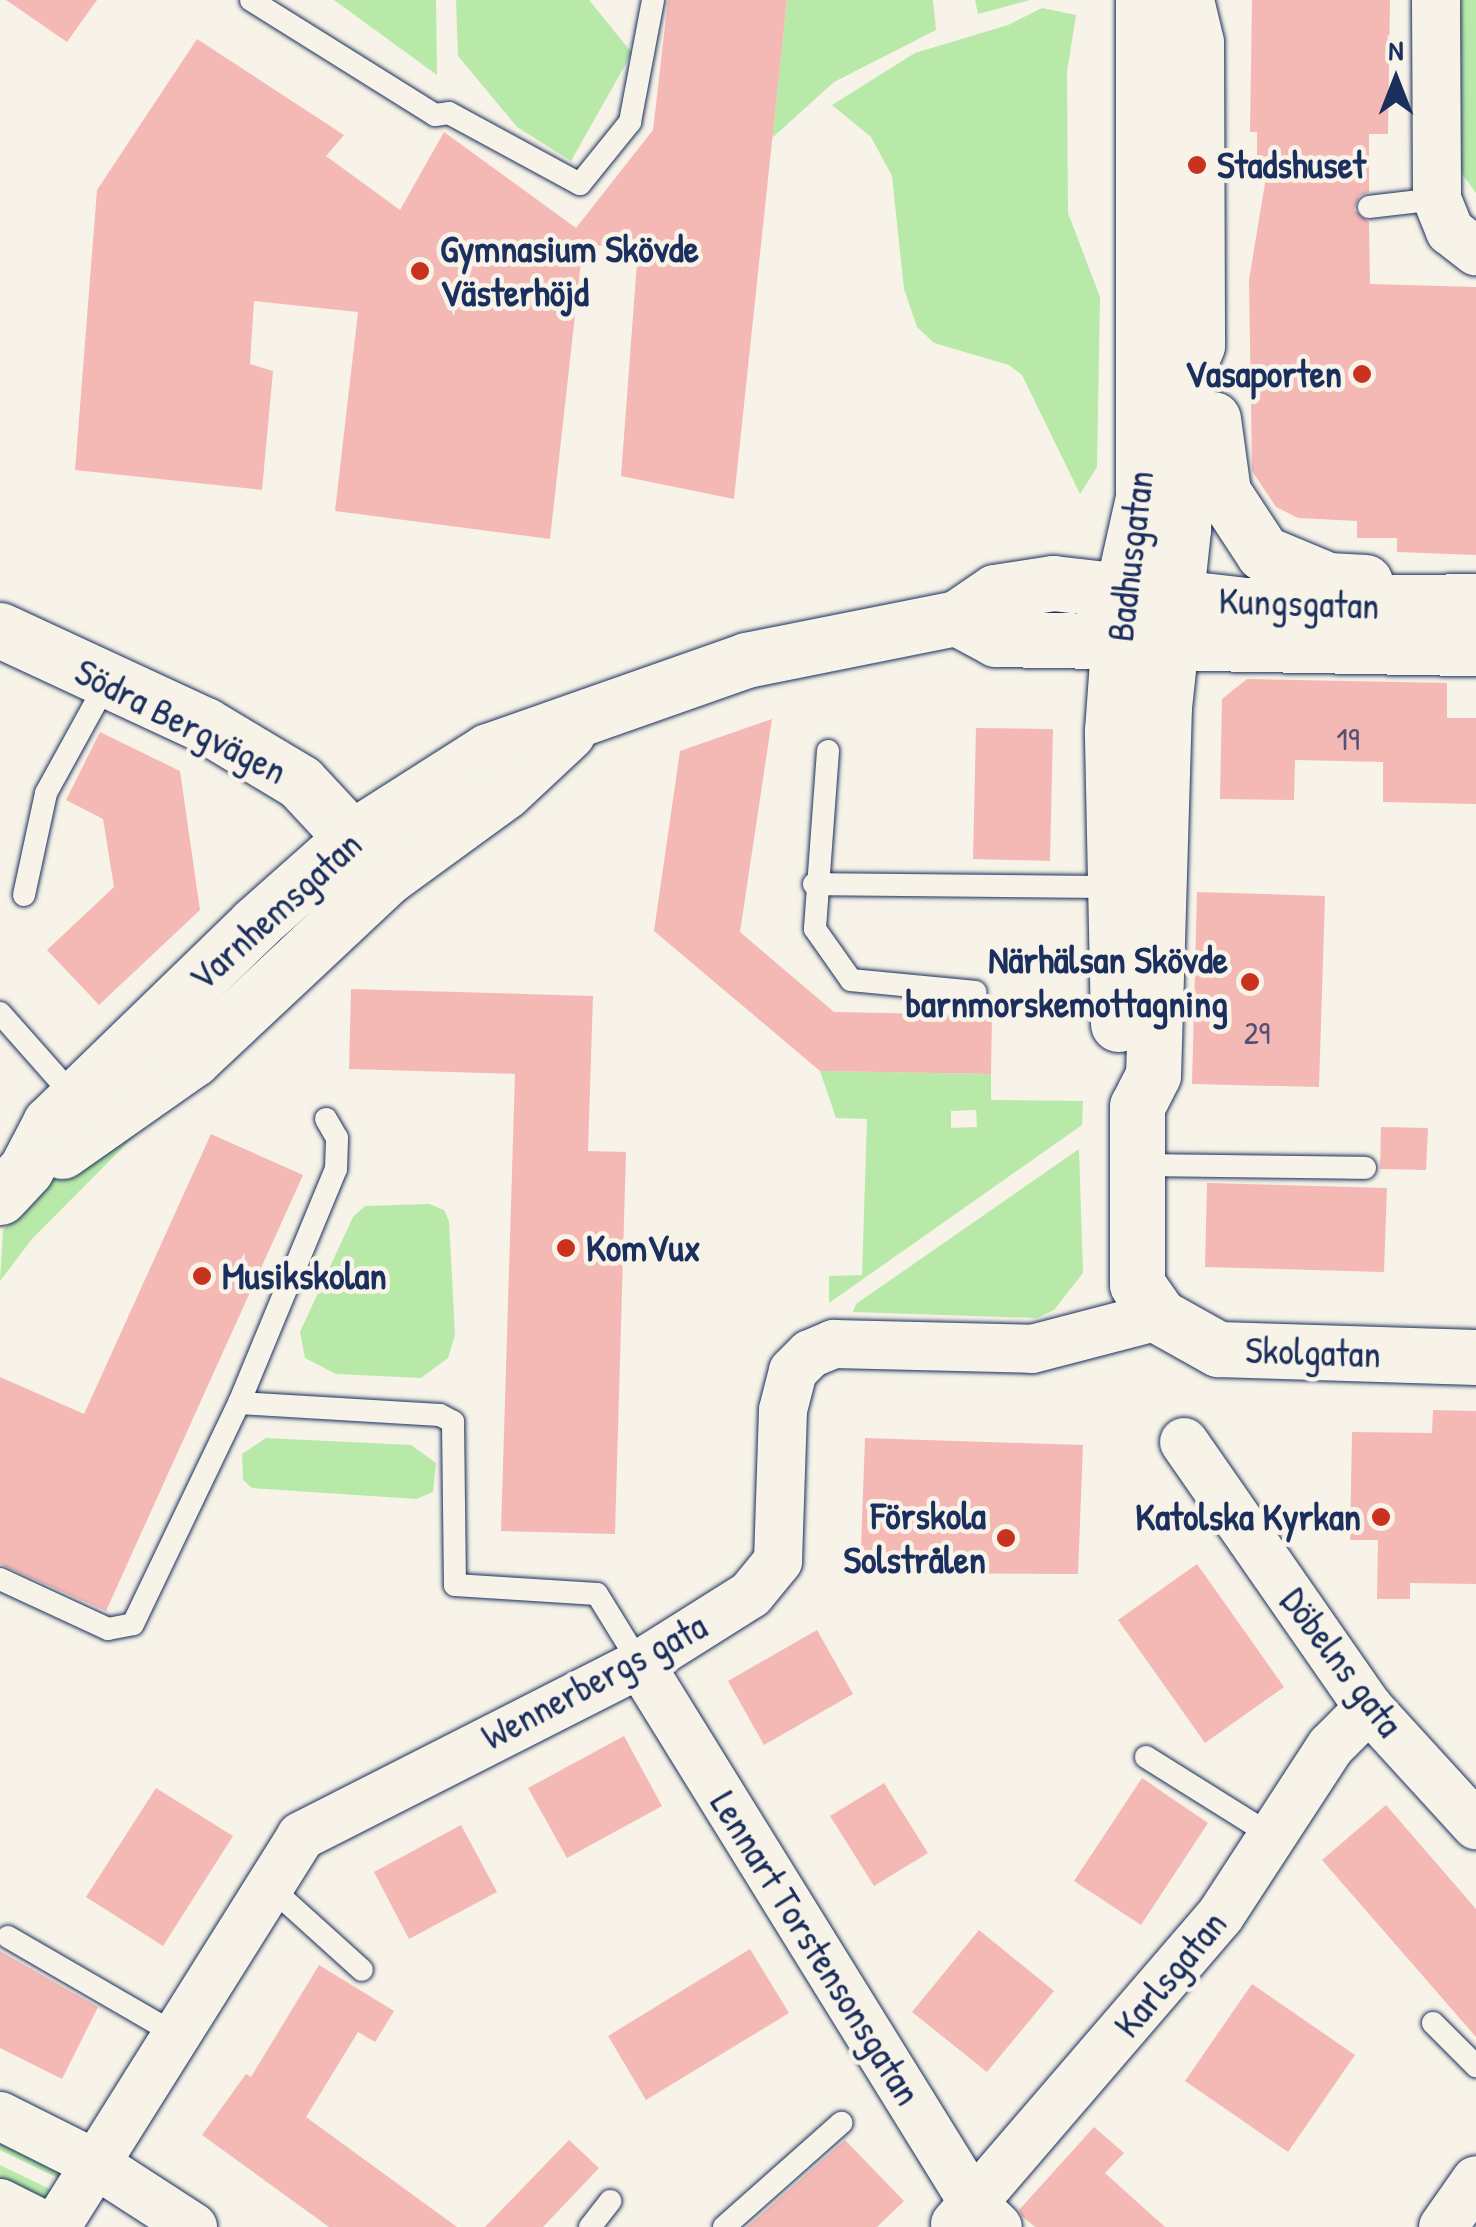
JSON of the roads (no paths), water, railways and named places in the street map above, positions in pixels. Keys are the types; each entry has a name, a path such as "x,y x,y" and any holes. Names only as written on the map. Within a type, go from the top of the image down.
{"street":[{"name":"Badhusgatan","path":"1142,0 1143,498 1153,1075 1137,1106 1135,1165 1138,1284 1159,1316"},
{"name":"Badhusgatan","path":"1137,1106 1118,1076 1118,886 1112,731 1146,617 1187,370 1197,345 1196,42 1186,0"},
{"path":"1436,0 1437,199 1450,230 1476,251"},
{"name":"Kungsgatan","path":"1197,345 1211,368 1223,492 1263,553 1328,580 1405,584 1476,600"},
{"name":"Varnhemsgatan","path":"13,1183 50,1123 84,1111 488,752 578,724 746,660 956,618 995,592 1053,584 1146,617"},
{"name":"Kungsgatan","path":"1146,617 1476,600"},
{"name":"Kungsgatan","path":"1146,617 1476,648"},
{"name":"Södra Bergvägen","path":"0,630 206,725 300,782 370,857"},
{"name":"Skolgatan","path":"1159,1316 1218,1348 1476,1356"},
{"name":"Wennerbergs gata","path":"56,2227 301,1836 640,1664 751,1594 778,1562 783,1410 793,1371 810,1354 834,1344 1032,1348 1159,1316"},
{"name":"Döbelns gata","path":"1184,1442 1369,1708 1476,1826"},
{"name":"Lennart Torstensonsgatan","path":"640,1664 974,2219"},
{"name":"Karlsgatan","path":"974,2219 1220,1916 1331,1746 1369,1708"},
{"path":"0,2116 94,2163 193,2227"},
{"path":"1443,2227 1476,2180"},
{"path":"0,2203 48,2227"}],"lane":[{"path":"251,0 435,115 449,113 580,184 630,122 654,0"},
{"path":"1369,207 1437,199"},
{"path":"24,895 46,793 108,680"},
{"path":"828,752 814,884 815,929 851,980 975,992"},
{"path":"814,884 1118,886"},
{"path":"0,1013 84,1111"},
{"path":"0,1579 108,1629 134,1624 239,1402 336,1170 337,1138 326,1119"},
{"path":"1135,1165 1365,1168"},
{"path":"239,1402 440,1415 453,1422 455,1584 597,1594 640,1664"},
{"path":"1146,1758 1274,1836"},
{"path":"270,1886 362,1970"},
{"path":"8,1938 175,2034"},
{"path":"1433,2024 1476,2066"},
{"path":"724,2227 841,2123"},
{"path":"590,2227 610,2201"}],"place":[{"name":"Stadshuset","path":"1197,165"},
{"name":"Gymnasium Skövde Västerhöjd","path":"420,271"},
{"name":"Vasaporten","path":"1362,374"},
{"name":"Närhälsan Skövde barnmorskemottagning","path":"1250,982"},
{"name":"KomVux","path":"566,1248"},
{"name":"Musikskolan","path":"202,1276"},
{"name":"Katolska Kyrkan","path":"1381,1517"},
{"name":"Förskola Solstrålen","path":"1006,1538"}]}
